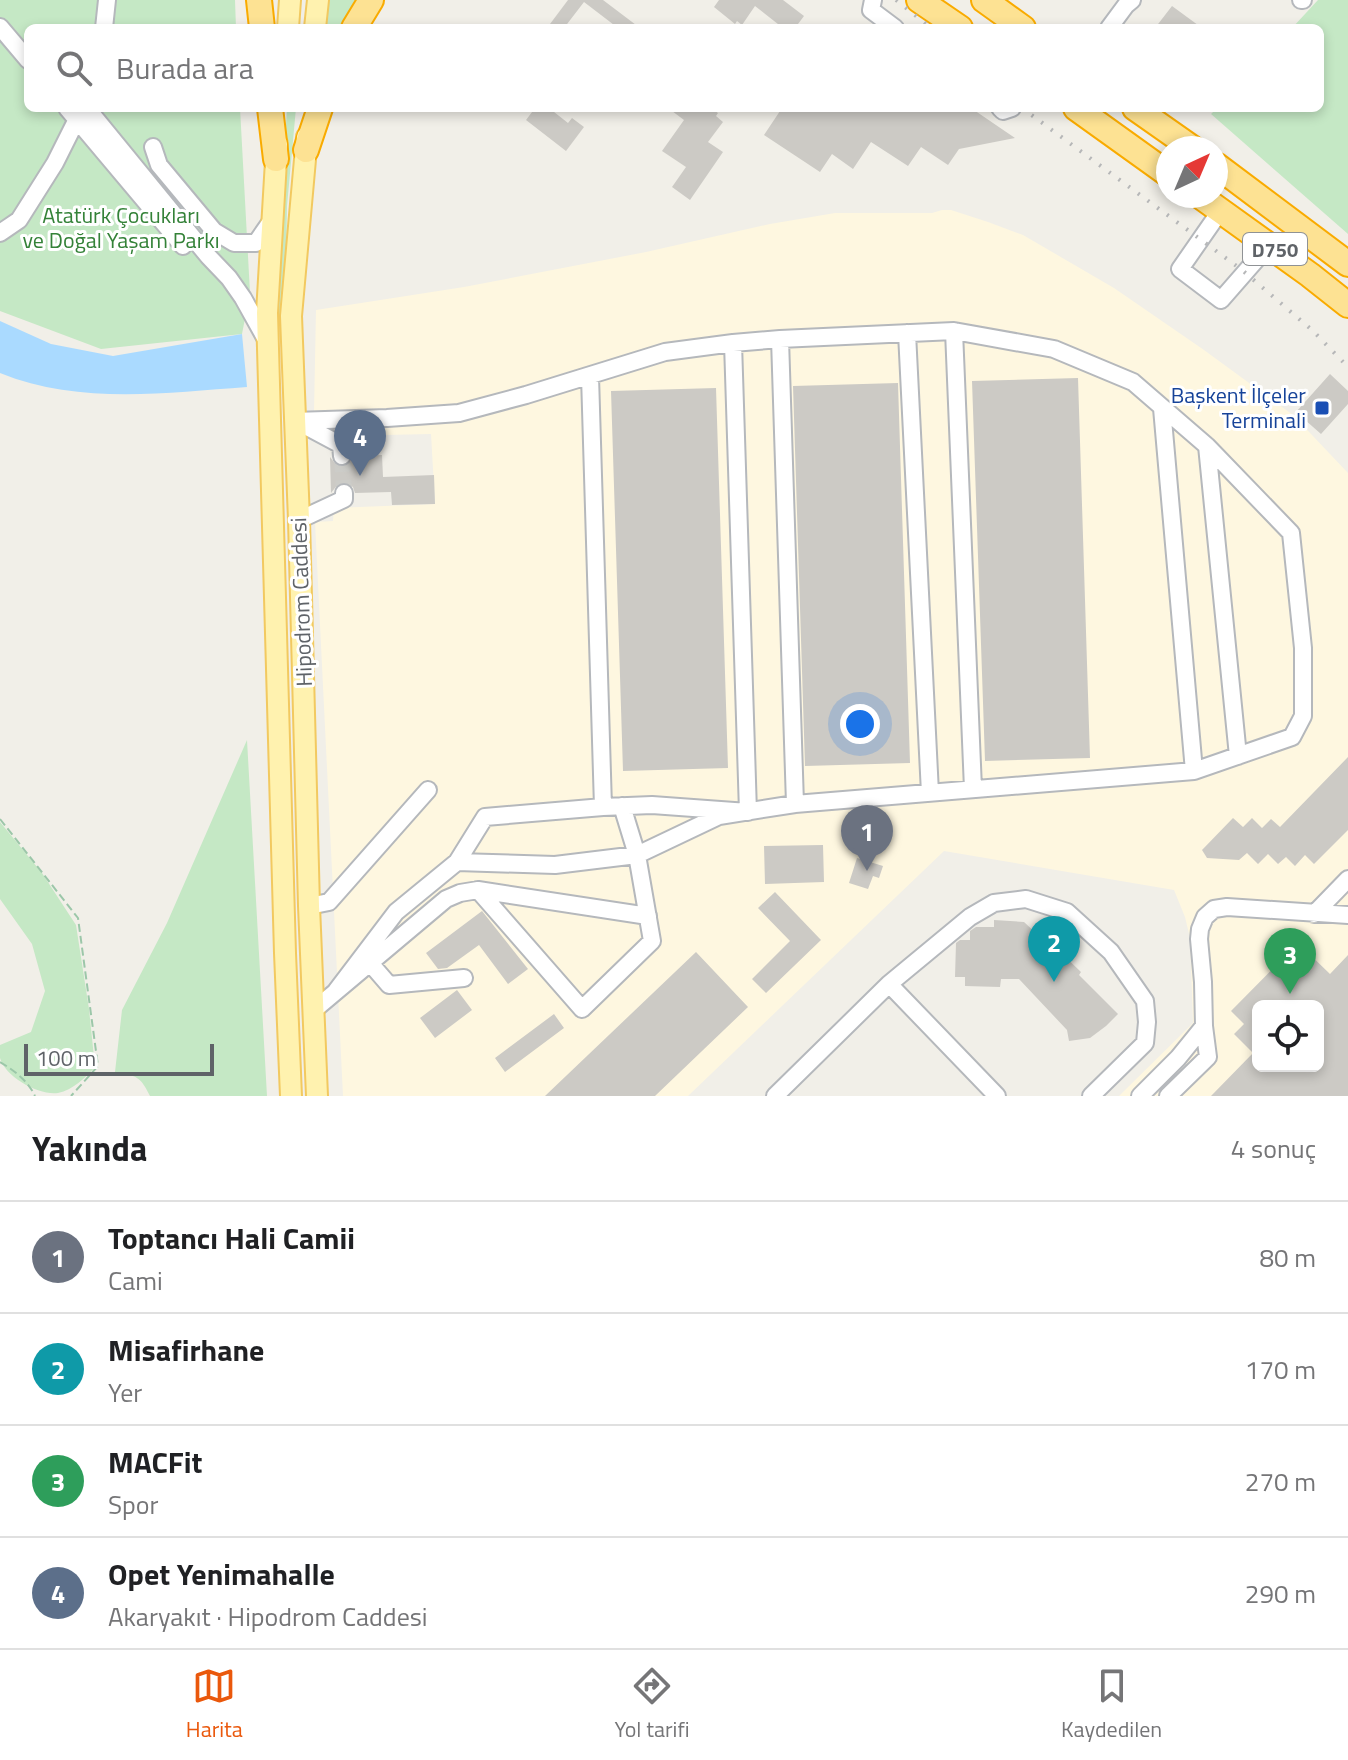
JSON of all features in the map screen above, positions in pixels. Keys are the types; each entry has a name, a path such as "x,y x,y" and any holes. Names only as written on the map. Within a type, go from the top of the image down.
{"highway":[{"path":"259,0 262,24"},
{"path":"356,24 371,0"},
{"path":"919,0 954,24"},
{"path":"984,0 1017,24"},
{"path":"270,112 276,159"},
{"path":"306,150 319,112"},
{"path":"1082,112 1156,165"},
{"path":"1141,112 1175,136"},
{"name":"D750","path":"1228,174 1348,264"},
{"name":"D750","path":"1218,208 1348,305"}],"main road":[{"path":"288,24 290,0"},
{"path":"315,24 318,0"},
{"name":"Hipodrom Caddesi","path":"280,112 267,313 291,1096"},
{"name":"Hipodrom Caddesi","path":"309,112 291,316 317,1096"}],"street":[{"path":"104,24 107,0"},
{"path":"873,0 871,10 890,24"},
{"path":"1112,24 1132,0"},
{"path":"0,27 24,55"},
{"path":"0,233 19,220 55,163 78,112"},
{"path":"79,112 183,246"},
{"path":"79,112 229,278 268,343"},
{"path":"153,147 159,165 214,231 234,243 256,243 272,220"},
{"path":"1221,210 1180,269 1221,300 1269,245"},
{"path":"294,421 459,413 665,352 780,339 954,331 1054,349 1133,382 1207,446 1291,533 1303,648 1303,716 1292,737 1194,771 795,804 719,816 637,855 555,865 457,862"},
{"path":"954,331 973,789"},
{"path":"907,333 930,793"},
{"path":"780,339 795,804"},
{"path":"733,343 748,812"},
{"path":"590,376 603,807"},
{"path":"1162,408 1194,771"},
{"path":"294,421 341,445 342,456"},
{"path":"1207,446 1238,756"},
{"path":"299,520 344,499 344,493"},
{"path":"309,906 329,902 428,790"},
{"path":"336,991 396,912 457,862 485,817 652,805 748,812"},
{"path":"478,890 582,1009 652,941 637,855 622,806"},
{"path":"1314,914 1348,879"},
{"path":"314,1010 446,899 460,893 478,890 648,916"},
{"path":"775,1096 889,984 970,917 994,903 1026,899 1067,912 1111,952 1145,1001 1145,1043 1091,1096"},
{"path":"1168,1096 1208,1057 1199,939 1205,917 1214,909 1227,907 1348,915"},
{"path":"370,963 389,985 464,978"},
{"path":"889,984 997,1096"},
{"path":"1140,1096 1178,1058 1204,1026"}],"path":[{"path":"0,819 78,918 98,1066 71,1096"},
{"path":"0,1062 30,1086 35,1096"}],"shaded area":[{"path":"951,210 1023,235 1114,288 1293,415 1348,473 1348,871 1343,876 1348,882 1348,1096 1119,1096 1193,1023 1190,938 1174,890 944,851 688,1096 343,1096 315,522 333,521 334,508 435,504 431,434 337,436 336,411 314,412 316,310 464,287 835,213 932,213"}],"green space":[{"name":"Atatürk Çocukları ve Doğal Yaşam Parkı","path":"0,0 235,0 236,24 24,24 24,112 240,112 250,293 242,334 101,349 0,311"},
{"path":"329,0 361,0 347,24 326,24"},
{"path":"1318,0 1348,0 1348,234 1211,114 1324,112 1324,24 1296,24"},
{"path":"287,112 296,112 287,206 285,325 277,324"},
{"path":"247,740 267,1096 150,1096 137,1078 115,1072 122,1010 167,923"},
{"path":"0,822 42,873 76,925 95,1067 74,1086 58,1093 24,1084 9,1072 0,1058 0,1045 31,1032 45,991 32,944 0,899"}],"water":[{"path":"0,321 51,344 113,356 242,334 247,387 122,394 60,390 30,383 0,373"}],"building":[{"path":"568,0 603,0 635,24 613,24 584,2 567,24 550,24"},
{"path":"719,0 783,0 804,16 798,24 778,24 755,6 743,24 737,21 735,24 714,7"},
{"path":"1172,6 1197,24 1158,24"},
{"path":"532,112 554,112 568,123 572,118 584,127 566,151 526,120"},
{"path":"673,112 717,112 716,116 723,122 708,142 723,152 690,200 672,187 686,167 662,151 684,120"},
{"path":"779,112 977,112 1015,138 959,149 948,165 921,147 908,166 871,142 853,169 832,154 820,172 764,135"},
{"name":"Başkent İlçeler Terminali","path":"1330,374 1348,391 1348,404 1321,434 1296,412"},
{"path":"1078,378 1090,758 985,761 972,381"},
{"path":"898,383 910,763 805,766 793,386"},
{"path":"716,388 728,768 623,771 611,391"},
{"path":"382,455 383,477 434,475 435,504 392,505 391,492 355,493 353,487 345,482 338,484 331,493 330,457 337,466 342,467 349,464 353,456"},
{"path":"1348,757 1348,830 1314,864 1305,855 1295,866 1286,857 1278,864 1268,854 1258,864 1247,853 1239,860 1207,858 1202,850 1233,818 1243,827 1252,818 1262,828 1271,819 1280,827"},
{"path":"823,845 824,882 765,884 764,846"},
{"path":"857,858 883,866 879,878 873,876 868,889 849,883"},
{"path":"775,892 821,940 766,993 752,979 790,941 758,908"},
{"path":"482,911 528,969 508,984 479,945 447,968 438,969 426,953"},
{"path":"994,920 1024,922 1081,972 1079,975 1118,1014 1090,1038 1069,1041 1067,1030 1019,979 1001,979 1000,987 965,986 965,977 955,977 956,943 970,940 970,931 976,927 994,927"},
{"path":"1298,943 1330,974 1348,955 1348,1096 1211,1096 1252,1054 1252,1072 1324,1072 1324,1000 1252,1000 1252,1052 1234,1034 1244,1024 1231,1011"},
{"path":"696,952 748,1007 655,1096 545,1096"},
{"path":"457,990 472,1010 435,1038 420,1018"},
{"path":"554,1014 564,1028 505,1072 495,1058"}],"tunnel":[{"path":"342,456 344,493"}],"railway":[{"path":"896,0 926,24"},
{"path":"1027,112 1242,270 1312,330 1348,367"}],"place":[{"name":"Başkent İlçeler Terminali","path":"1322,408"},
{"name":"Opet Yenimahalle","path":"360,476"},
{"name":"Toptancı Hali Camii","path":"867,871"},
{"name":"Misafirhane","path":"1054,982"},
{"name":"MACFit","path":"1290,994"}]}
